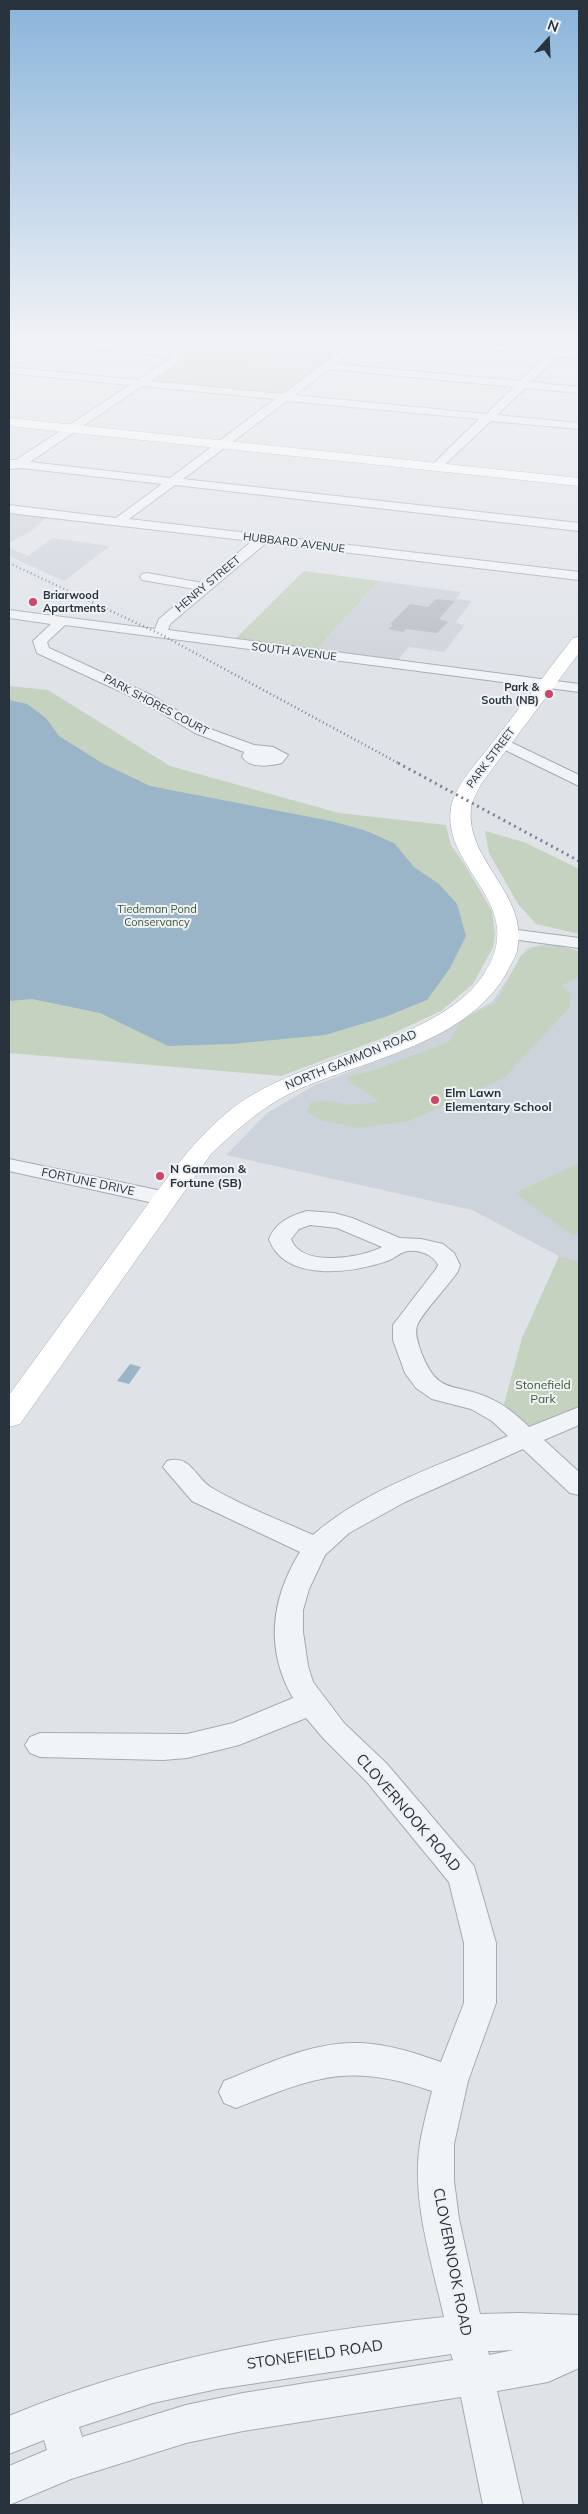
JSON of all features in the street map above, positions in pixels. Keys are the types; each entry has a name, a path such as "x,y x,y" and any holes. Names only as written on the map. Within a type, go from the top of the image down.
{"main road":[{"path":"337,456 579,482"},
{"name":"PARK STREET","path":"508,923 458,827 462,797 579,642"},
{"name":"NORTH GAMMON ROAD","path":"9,1417 202,1149 245,1111 286,1086 429,1028 462,1008 490,982 499,969 508,923"}],"street":[{"path":"9,471 14,463 26,456"},
{"path":"118,522 206,456"},
{"path":"436,467 447,456"},
{"path":"14,463 579,527"},
{"name":"HUBBARD AVENUE","path":"9,509 579,576"},
{"name":"HENRY STREET","path":"160,634 164,622 263,539"},
{"path":"138,575 205,587"},
{"name":"SOUTH AVENUE","path":"9,614 579,688"},
{"name":"PARK SHORES COURT","path":"62,621 40,641 42,650 146,698 200,730 252,750"},
{"path":"502,743 579,781"},
{"path":"508,923 579,943"},
{"name":"FORTUNE DRIVE","path":"9,1165 167,1199"},
{"path":"398,1245 430,1248 440,1252 450,1265 405,1325 405,1340 417,1373 425,1382 440,1393 489,1406 579,1486"},
{"name":"CLOVERNOOK ROAD","path":"503,2505 441,2219 436,2181 437,2144 451,2081 480,2003 480,1942 464,1876 377,1773 334,1731 311,1703 300,1684 294,1666 289,1632 289,1610 294,1589 316,1548 340,1526 366,1510 579,1415"},
{"path":"176,1467 201,1494 316,1548"},
{"path":"40,1745 166,1748 199,1744 233,1735 311,1703"},
{"path":"236,2092 289,2070 320,2062 349,2058 377,2060 451,2081"},
{"name":"STONEFIELD ROAD","path":"9,2435 56,2415 121,2393 210,2372 465,2332 542,2330 579,2334"},
{"path":"9,2486 69,2460 186,2424 243,2412 548,2363 579,2349"},
{"path":"56,2415 69,2460"}],"shaded area":[{"path":"9,509 51,514 31,531 9,543"},
{"path":"53,538 110,546 64,581 9,556 9,548 28,556"},
{"path":"379,581 461,592 456,599 472,601 455,623 465,625 444,652 409,647 397,661 317,650"},
{"name":"Elm Lawn Elementary School","path":"555,942 579,954 579,1261 559,1256 472,1210 226,1155 267,1113 313,1086 424,1042 493,1001 527,948"}],"green space":[{"path":"304,571 379,581 313,654 231,643"},
{"name":"Tiedeman Pond Conservancy","path":"9,686 48,690 170,766 339,813 446,825 451,845 492,911 495,934 493,947 473,984 441,1011 383,1038 281,1076 9,1053"},
{"path":"485,831 524,842 579,869 579,934 536,924 518,904 489,853"},
{"path":"559,946 579,951 579,977 562,985 571,994 569,1008 504,1078 409,1121 358,1128 321,1120 307,1112 311,1102 327,1101 350,1105 379,1102 346,1077 371,1071 449,1042 462,1020 496,1003 521,955 535,947"},
{"path":"579,1163 579,1233 573,1236 515,1193"},
{"name":"Stonefield Park","path":"559,1256 579,1261 579,1415 526,1438 501,1415 522,1338"}],"water":[{"name":"Tiedeman Pond Conservancy","path":"9,700 27,704 46,718 59,736 102,763 150,786 331,821 364,830 394,843 414,867 439,884 457,904 466,936 450,968 427,1000 385,1017 325,1035 232,1044 168,1046 100,1013 32,999 9,1001"},
{"path":"130,1364 141,1367 129,1384 117,1381"}],"building":[{"path":"436,599 455,601 439,619 448,622 437,633 406,629 403,632 388,629 393,625 390,624 410,604 428,607"}],"railway":[{"path":"9,563 160,634 400,764"},
{"path":"398,763 579,861"}],"place":[{"name":"Briarwood Apartments","path":"33,602"},
{"name":"Park & South (NB)","path":"549,694"},
{"name":"Elm Lawn Elementary School","path":"435,1100"},
{"name":"N Gammon & Fortune (SB)","path":"160,1176"}]}
